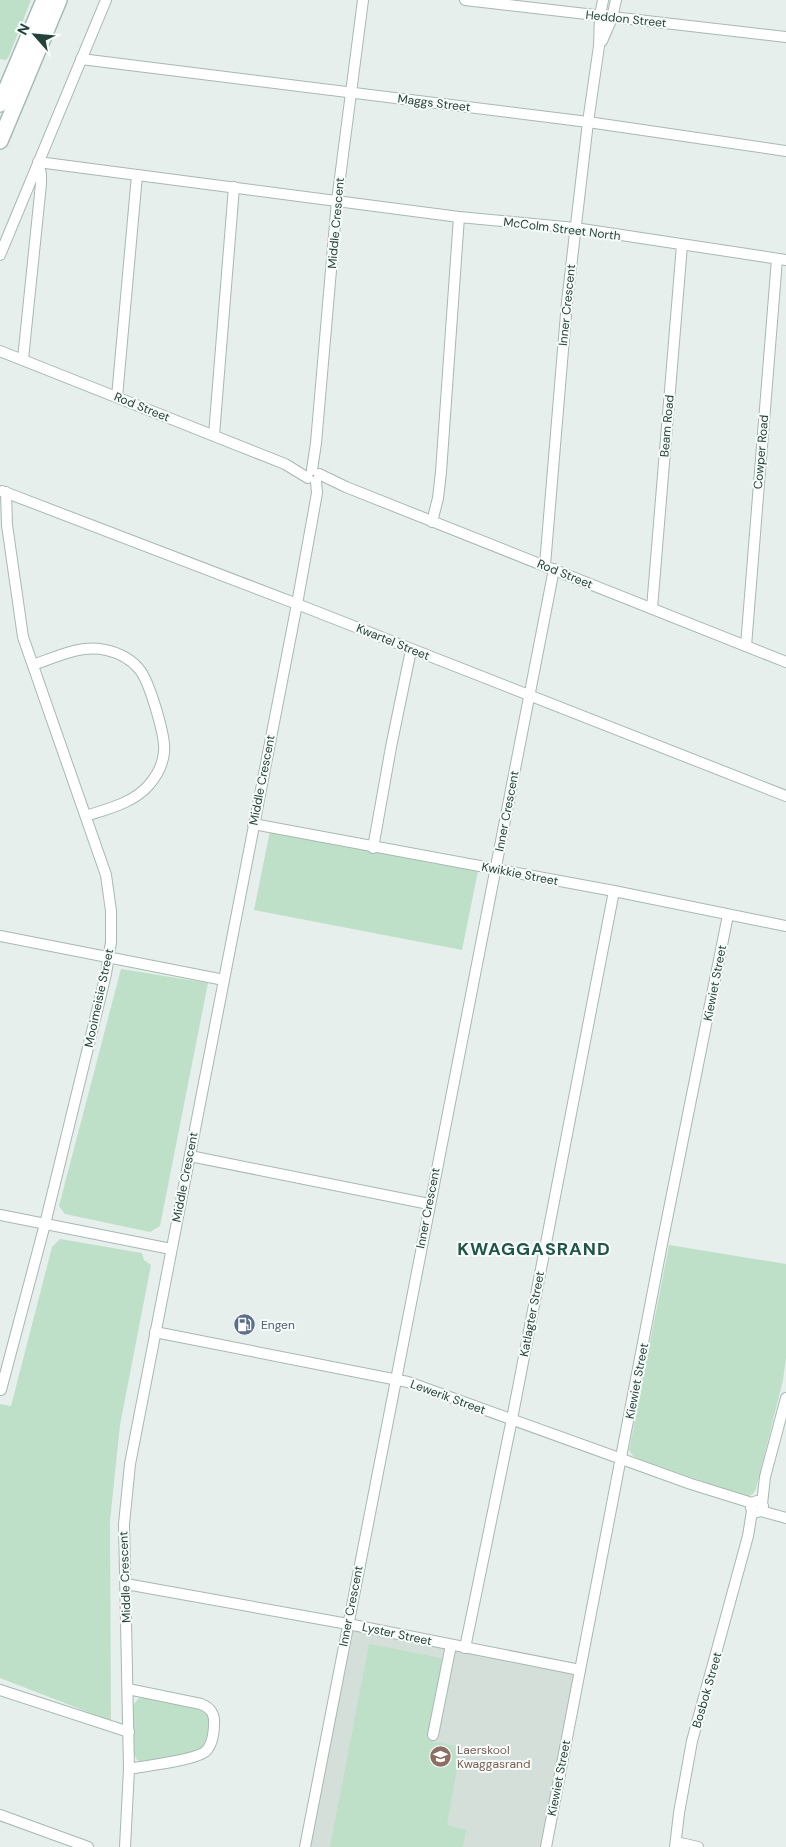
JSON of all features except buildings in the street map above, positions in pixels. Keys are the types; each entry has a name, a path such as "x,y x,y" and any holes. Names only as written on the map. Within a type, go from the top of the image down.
{"main road":[{"path":"0,104 44,0"},
{"path":"0,141 59,0"}],"street":[{"path":"0,255 106,0"},
{"name":"Heddon Street","path":"465,0 786,37"},
{"name":"Inner Crescent","path":"305,1847 529,695 549,567 567,302 603,0"},
{"name":"Inner Crescent","path":"599,46 612,18 616,0"},
{"name":"Middle Crescent","path":"125,1847 129,1769 124,1524 126,1494 133,1446 297,604 312,514 316,443 337,201 350,93 364,1"},
{"name":"Maggs Street","path":"81,59 588,122 786,151"},
{"path":"23,359 42,174 38,162"},
{"name":"McColm Street North","path":"38,162 459,217 575,228 781,259"},
{"path":"117,397 136,175"},
{"path":"214,436 234,187"},
{"path":"432,522 438,498 441,472 459,217"},
{"name":"Beam Road","path":"652,608 682,245"},
{"name":"Cowper Road","path":"746,646 781,259"},
{"name":"Rod Street","path":"0,351 285,464 301,467 314,476 786,662"},
{"name":"Kwartel Street","path":"3,491 786,796"},
{"name":"Mooimeisie Street","path":"1,1390 45,1224 109,959 111,912 108,884 102,858 23,637 3,491"},
{"path":"33,665 78,650 99,649 112,652 130,661 140,669 146,680 164,740 164,754 159,770 146,788 138,795 86,816"},
{"path":"373,848 411,650"},
{"name":"Kwikkie Street","path":"253,824 373,848 614,891 786,926"},
{"name":"Katlagter Street","path":"465,1648 512,1419 614,891"},
{"name":"Kiewiet Street","path":"546,1847 662,1244 728,915"},
{"path":"0,936 109,959 224,980"},
{"path":"190,1156 429,1204"},
{"path":"0,1215 171,1249"},
{"name":"Lewerik Street","path":"155,1332 395,1379 512,1419 786,1518"},
{"name":"Bosbok Street","path":"675,1845 692,1741 786,1398"},
{"name":"Lyster Street","path":"126,1584 348,1624 451,1646 580,1670"},
{"path":"433,1735 451,1646"},
{"path":"128,1689 201,1704 211,1709 214,1717 213,1736 206,1751 196,1756 129,1769"},
{"path":"0,1690 129,1732"},
{"path":"0,1815 88,1847"},
{"path":"675,1845 698,1847"}],"shaded area":[{"name":"Laerskool Kwaggasrand","path":"346,1622 579,1668 545,1847 303,1847"}],"green space":[{"path":"0,0 31,0 6,60 0,59"},
{"path":"270,831 478,871 462,950 254,910"},
{"path":"121,969 208,983 160,1226 150,1232 65,1214 59,1206"},
{"path":"60,1239 142,1253 144,1260 151,1265 120,1425 110,1521 111,1721 0,1678 0,1404 11,1406 52,1247"},
{"path":"669,1245 786,1264 786,1358 783,1380 756,1489 753,1494 747,1497 636,1458 629,1450"},
{"path":"369,1644 446,1659 431,1741 461,1747 447,1825 466,1830 463,1847 330,1847"},
{"path":"145,1697 189,1706 205,1712 208,1716 209,1725 201,1751 144,1763 137,1760 133,1752 133,1705 139,1698"}],"place":[{"name":"Engen","path":"245,1325"},
{"name":"Laerskool Kwaggasrand","path":"441,1757"}],"district":[{"name":"KWAGGASRAND","path":"534,1249"}]}
